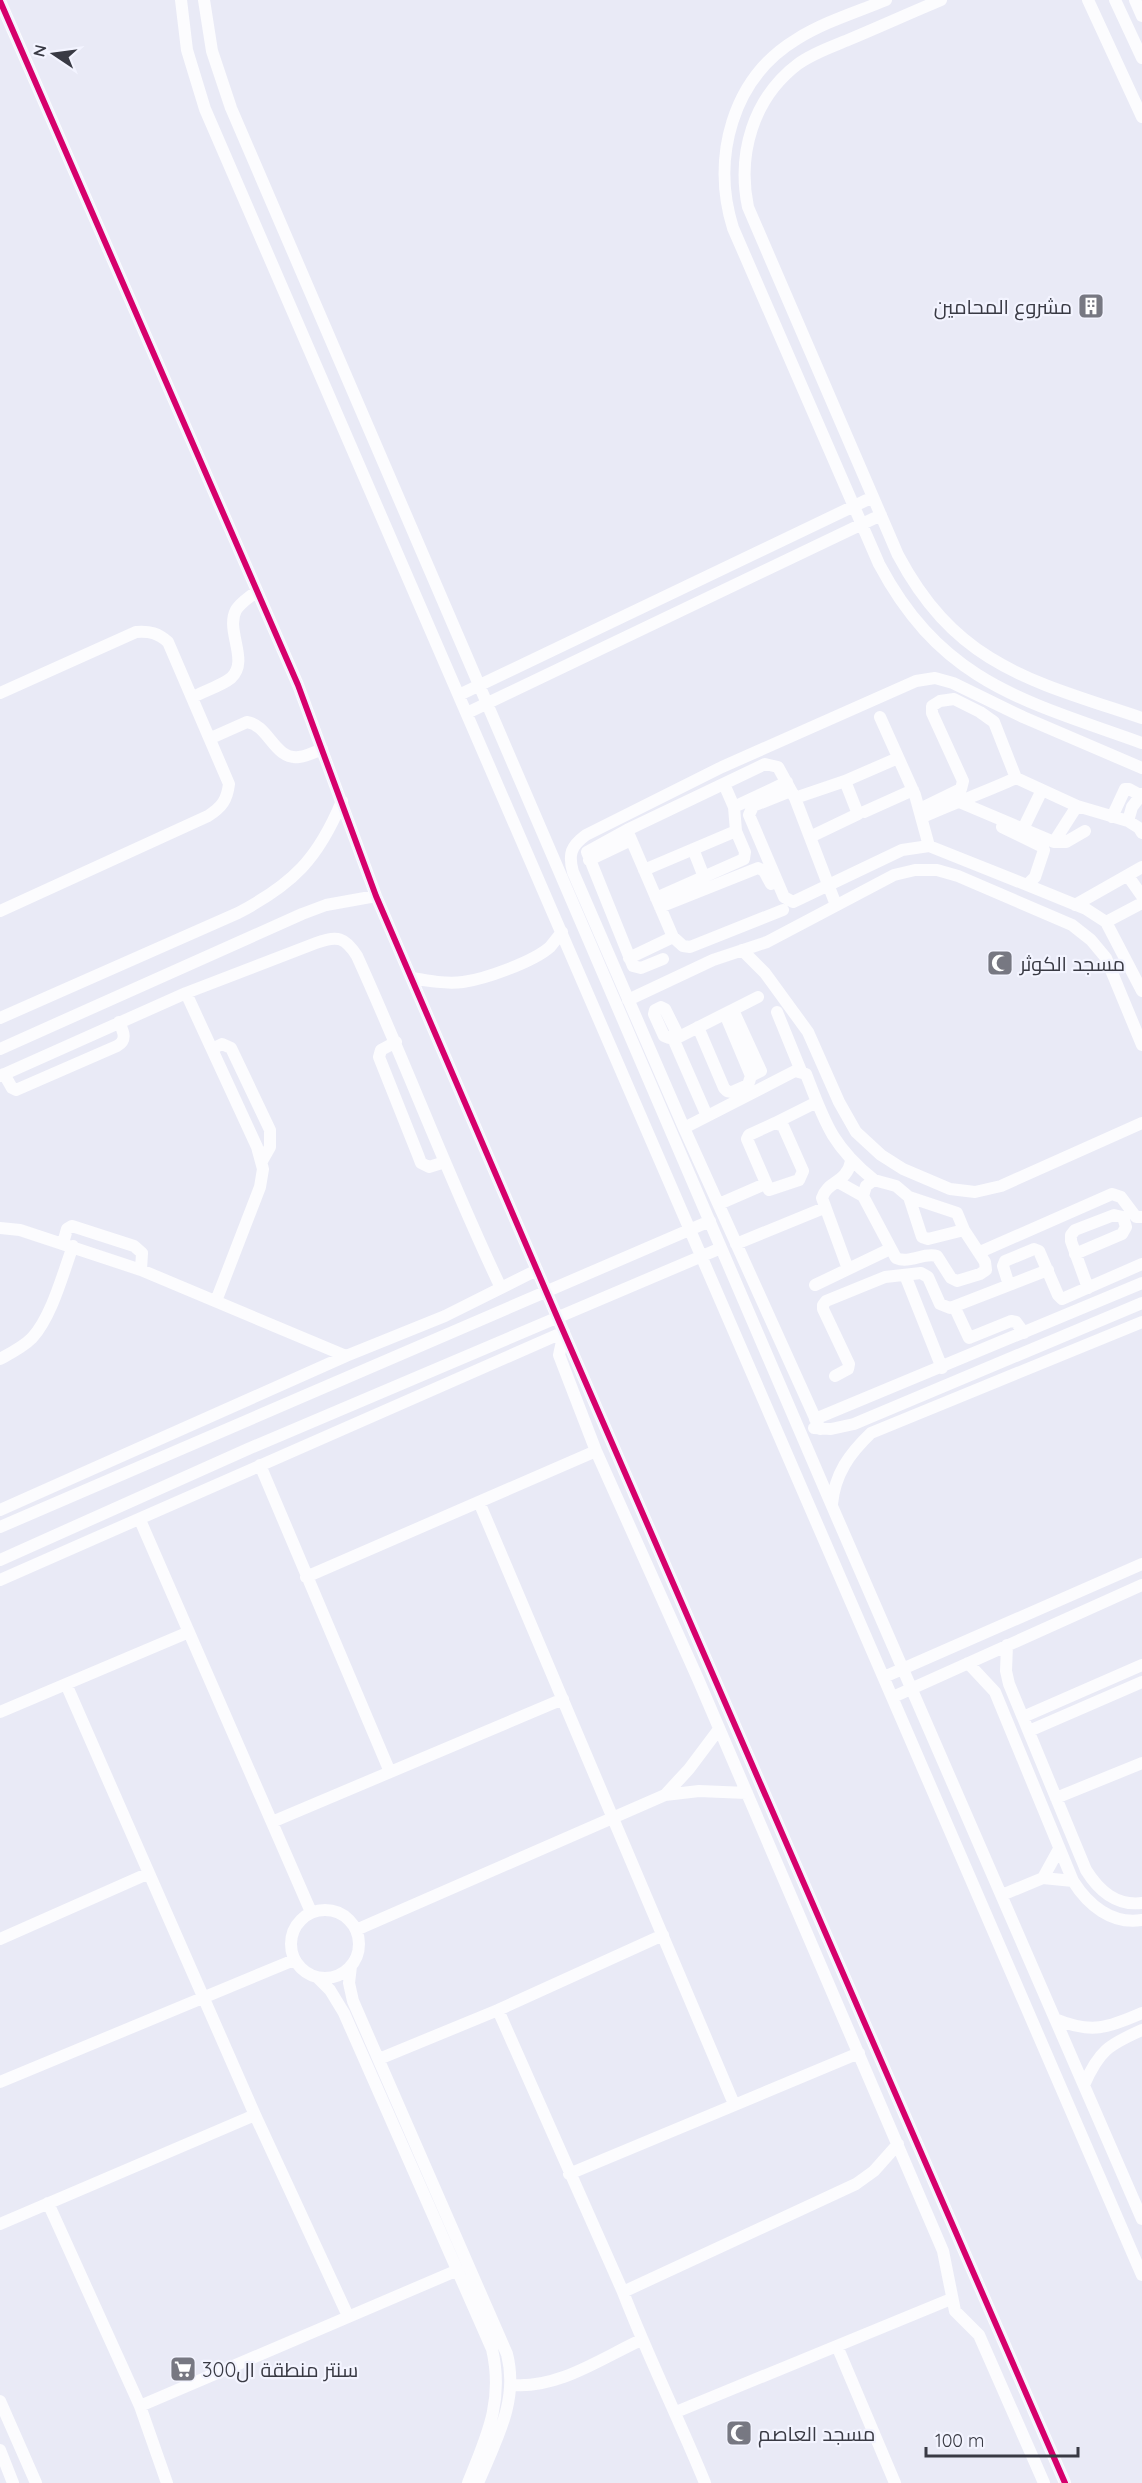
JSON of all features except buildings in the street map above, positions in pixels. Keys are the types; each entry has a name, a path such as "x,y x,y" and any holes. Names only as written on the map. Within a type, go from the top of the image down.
{"street":[{"path":"181,0 187,50 205,109 1142,2275"},
{"path":"204,0 212,51 231,108 832,1506 1142,2219"},
{"path":"886,0 799,38 774,56 753,79 738,106 728,135 723,166 725,197 733,228 879,564 897,597 926,633 958,663 991,685 1025,701 1142,743"},
{"path":"941,0 809,57 779,81 763,103 752,128 746,154 745,187 752,220 898,555 915,585 942,618 973,647 1002,666 1033,682 1142,718"},
{"path":"1088,0 1142,117"},
{"path":"1115,0 1142,58"},
{"path":"1135,0 1142,16"},
{"path":"0,1 298,685 376,896 1065,2483"},
{"path":"459,695 873,497"},
{"path":"467,713 881,515"},
{"path":"193,697 230,679 235,673 238,658 232,628 233,618 242,602 257,591"},
{"path":"0,693 136,632 148,631 159,634 168,642 229,784 227,797 220,809 0,911"},
{"path":"818,1424 684,1128 573,872 569,858 574,844 586,835 722,767 916,681 936,678 961,686 1023,717 1142,768"},
{"path":"921,813 961,789 963,781 932,713 932,706 940,701 954,699 994,722 1016,778 1077,806 1128,821 1139,828 1142,833"},
{"path":"880,717 914,792 928,846"},
{"path":"211,738 247,722 258,726 283,754 300,757 322,749"},
{"path":"734,807 791,790 845,781 898,758"},
{"path":"663,959 641,968 633,966 589,860 629,835 765,764 778,767 791,790 836,905"},
{"path":"921,813 977,796 1016,778"},
{"path":"811,840 858,814 845,781"},
{"path":"658,902 744,859 745,852 736,831 734,807 724,784"},
{"path":"1112,817 1125,789 1142,795 1132,807 1128,821"},
{"path":"791,790 753,806 749,810 749,815 784,897 793,902 902,850 928,846 1097,914 1106,922 1142,991"},
{"path":"1023,829 1042,790"},
{"path":"811,840 914,792"},
{"path":"0,1018 238,913 264,899 290,880 312,858 329,831 342,801"},
{"path":"957,801 1054,842 1066,842 1085,831"},
{"path":"1054,842 1077,806"},
{"path":"1002,827 1041,846 1044,850 1035,877 1027,885"},
{"path":"644,870 736,831"},
{"path":"629,835 673,936 683,946 690,946 783,910"},
{"path":"693,849 704,877"},
{"path":"1075,905 1142,867"},
{"path":"658,902 758,868 768,876 791,929"},
{"path":"628,1000 713,960 767,942 894,875 915,870 937,870 958,876 1072,925 1091,939 1106,958 1142,1045"},
{"path":"1128,876 1142,896"},
{"path":"0,1049 310,911 351,899 376,896"},
{"path":"1106,922 1142,903"},
{"path":"412,978 445,983 474,979 522,962 549,948 562,932"},
{"path":"629,958 673,936"},
{"path":"119,1022 124,1036 117,1046 18,1090 12,1088 2,1075 119,1022 186,993 316,942 338,938 350,944 396,1042 469,1222 501,1288"},
{"path":"742,950 765,973 808,1032 839,1102 856,1132 881,1155 903,1169 950,1190 975,1192 1000,1186 1142,1123"},
{"path":"186,993 262,1161"},
{"path":"707,1116 673,1038 758,997"},
{"path":"698,1027 727,1091 732,1092 748,1085 751,1076 761,1071 729,1012"},
{"path":"777,1012 801,1071"},
{"path":"396,1042 381,1050 379,1057 414,1145 422,1163 429,1167 445,1162"},
{"path":"212,1049 222,1044 231,1048 270,1130 270,1147 262,1161 260,1187 216,1301"},
{"path":"684,1128 795,1071 801,1071 806,1074 838,1146 851,1161 874,1180 896,1186 909,1197 953,1210 961,1216 964,1230 980,1252 987,1266 986,1270 984,1273 957,1281 951,1278 940,1258 932,1254 900,1260 894,1256 863,1196 838,1182"},
{"path":"775,1123 783,1125 803,1172 799,1180 773,1191 769,1190 765,1184 747,1139 749,1135 817,1102"},
{"path":"848,1269 822,1194 847,1173 851,1161"},
{"path":"863,1196 866,1186 874,1180"},
{"path":"719,1204 765,1184"},
{"path":"980,1252 1112,1194 1120,1197 1136,1217 1142,1217"},
{"path":"909,1197 922,1237 928,1239 964,1230"},
{"path":"736,1244 825,1208"},
{"path":"0,1527 710,1221"},
{"path":"0,1359 15,1351 32,1337 46,1316 68,1244 68,1229 72,1226 134,1246 142,1253 141,1270"},
{"path":"0,1228 20,1230 68,1244 141,1270 346,1356"},
{"path":"928,1239 932,1254"},
{"path":"0,1560 249,1449 721,1248"},
{"path":"814,1286 890,1248"},
{"path":"1010,1285 1003,1266 1007,1260 1037,1250 1062,1299 1142,1264"},
{"path":"1075,1254 1088,1288"},
{"path":"0,1510 346,1356 445,1316 537,1270"},
{"path":"835,1376 848,1369 849,1364 823,1309 824,1303 883,1278 925,1274 940,1304 946,1308 959,1306 1048,1270"},
{"path":"905,1275 942,1368"},
{"path":"818,1424 942,1368 1142,1283"},
{"path":"798,1423 843,1428 1142,1303"},
{"path":"920,1312 940,1304"},
{"path":"959,1306 970,1338 1011,1321 1016,1322 1024,1334"},
{"path":"832,1506 840,1471 853,1452 872,1433 1142,1322"},
{"path":"564,1332 558,1356 596,1451 747,1793 943,2251 955,2311 979,2335 1044,2483"},
{"path":"0,1580 564,1332"},
{"path":"865,1419 872,1433"},
{"path":"306,1577 596,1451"},
{"path":"260,1465 390,1772"},
{"path":"479,1502 734,2104"},
{"path":"140,1520 311,1912"},
{"path":"884,1677 1142,1564"},
{"path":"893,1697 1142,1585"},
{"path":"0,1712 189,1632"},
{"path":"1007,1645 1006,1671 1009,1684 1086,1870 1095,1885 1107,1896 1122,1902 1142,1903"},
{"path":"968,1663 995,1692 1059,1849 1073,1881 1083,1896 1098,1910 1117,1918 1142,1920"},
{"path":"1023,1717 1142,1665"},
{"path":"1029,1731 1142,1682"},
{"path":"66,1684 147,1874 348,2316"},
{"path":"272,1822 563,1699"},
{"path":"665,1795 704,1751 719,1729"},
{"path":"1056,1798 1142,1763"},
{"path":"356,1930 665,1795 699,1791 747,1793"},
{"path":"1043,1878 1059,1849"},
{"path":"0,1939 147,1874"},
{"path":"1002,1895 1043,1878 1073,1881"},
{"path":"468,2483 492,2422 497,2386 492,2349 344,2013 330,1990 294,1960 291,1951 292,1932 303,1917 311,1912 334,1910 347,1917 356,1930 359,1948 351,1966 351,1992 504,2344 510,2364 512,2385 508,2412 478,2483"},
{"path":"379,2059 498,2010 663,1935"},
{"path":"0,2082 294,1960"},
{"path":"316,1977 336,1976 351,1966"},
{"path":"498,2010 623,2292 641,2340 676,2412 705,2483"},
{"path":"1055,2019 1073,2026 1097,2029 1120,2023 1142,2013"},
{"path":"1084,2085 1101,2052 1117,2041 1142,2030"},
{"path":"570,2174 859,2053"},
{"path":"0,2224 255,2115"},
{"path":"623,2292 856,2184 874,2171 898,2144"},
{"path":"48,2203 140,2406 167,2483"},
{"path":"140,2406 458,2270"},
{"path":"676,2412 951,2299"},
{"path":"512,2385 538,2386 554,2382 641,2340"},
{"path":"837,2346 895,2483"},
{"path":"0,2401 36,2483"},
{"path":"0,2450 14,2483"}],"cycle path":[{"path":"0,1 298,685 376,896 1065,2483"}],"place":[{"name":"مشروع المحامين","path":"1091,306"},
{"name":"مسجد الكوثر","path":"1000,963"},
{"name":"سنتر منطقة ال300","path":"183,2369"},
{"name":"مسجد العاصم","path":"739,2433"}]}
